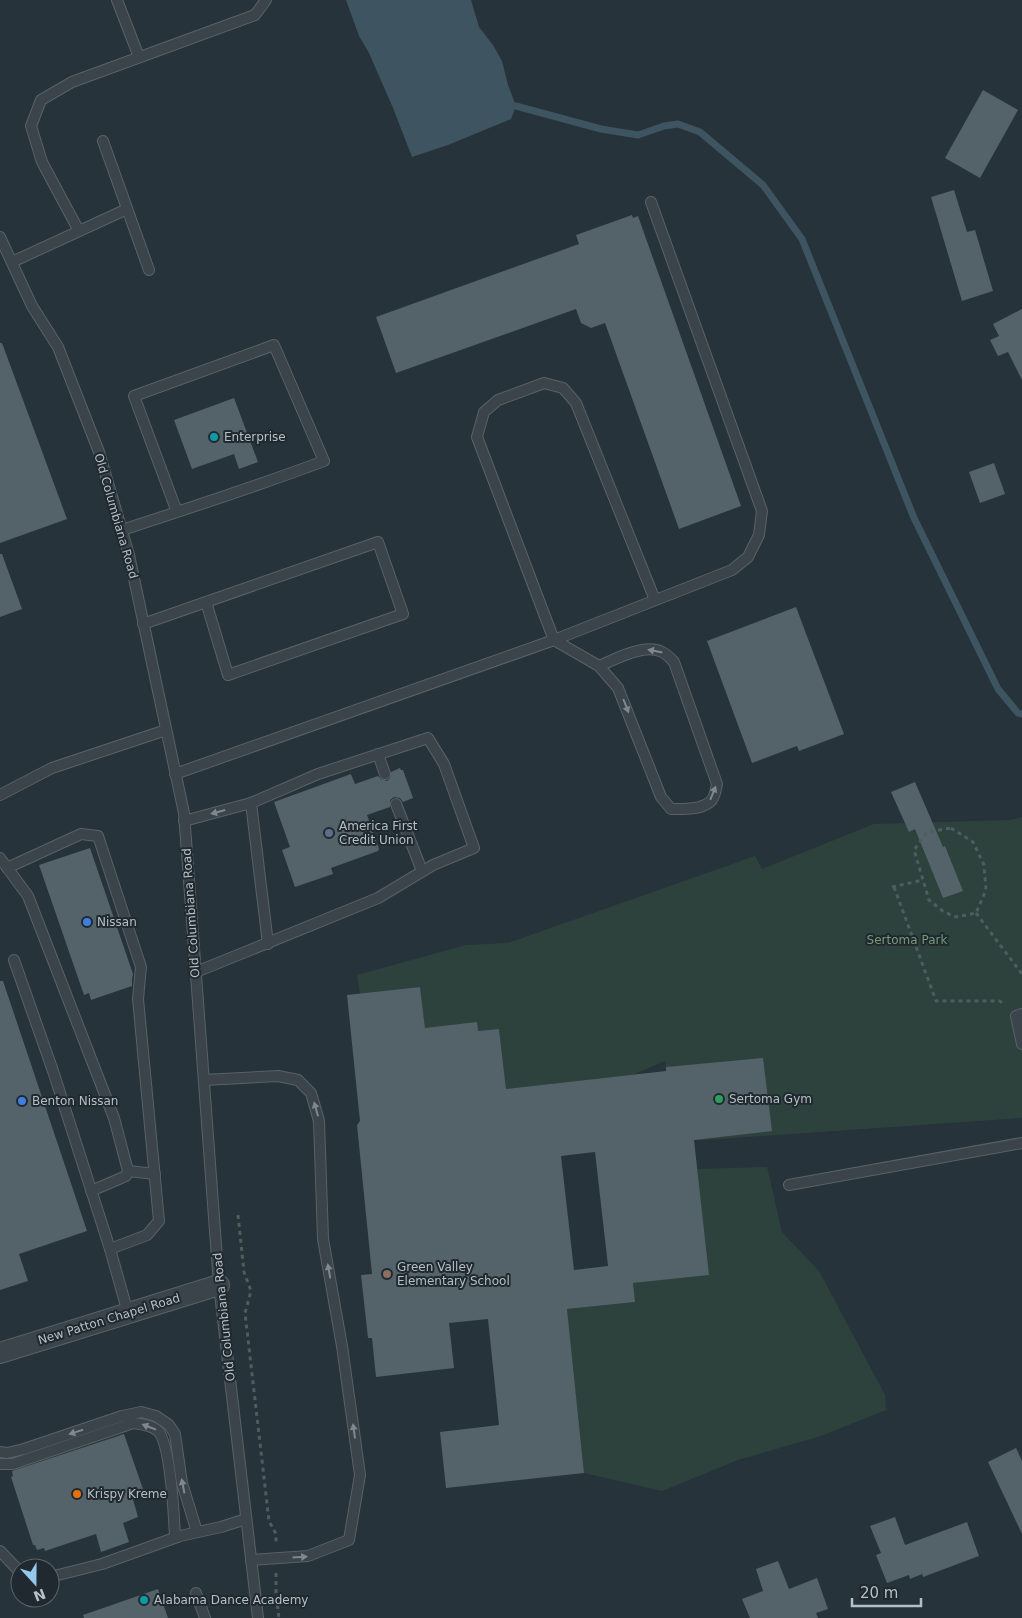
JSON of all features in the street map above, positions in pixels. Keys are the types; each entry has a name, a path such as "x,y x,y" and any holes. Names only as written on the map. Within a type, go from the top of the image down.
{"street":[{"name":"New Patton Chapel Road","path":"0,1353 219,1286"}],"lane":[{"path":"117,0 139,57"},
{"path":"79,231 42,162 31,126 41,100 72,82 255,14 266,0"},
{"path":"103,140 149,270"},
{"path":"175,774 554,640 732,570 748,557 759,535 762,511 651,202"},
{"path":"12,262 127,209"},
{"name":"Old Columbiana Road","path":"0,237 32,306 58,347 99,452 129,555 184,821 219,1286 258,1618"},
{"path":"122,530 264,484 324,461 274,345 134,396 177,512"},
{"path":"599,666 628,654 648,649 663,652 674,662 717,784 715,794 710,802 691,809 671,809 661,797 618,688 599,666 554,640 477,437 484,412 498,400 544,383 564,388 576,403 655,600"},
{"path":"143,624 206,602 378,542 403,614 228,675 206,602"},
{"path":"0,795 52,768 166,730"},
{"path":"184,821 251,803 318,774 428,738 444,764 474,848 433,865 378,898 196,972"},
{"path":"378,754 385,774"},
{"path":"251,803 268,944"},
{"path":"396,804 422,872"},
{"path":"7,868 82,834 98,836 141,967 138,1000 159,1221 147,1235 110,1249"},
{"path":"0,858 28,896 114,1118 128,1171 126,1176 91,1191"},
{"path":"14,960 53,1070 110,1249 128,1313"},
{"path":"1019,1015 1022,1044"},
{"path":"204,1080 278,1076 298,1080 311,1093 319,1121 324,1238 342,1346 360,1475 349,1540 308,1556 251,1560"},
{"path":"789,1185 1022,1143"},
{"path":"128,1171 154,1174"},
{"path":"0,1452 7,1453 24,1449 122,1416 141,1412 156,1416 169,1425 175,1434 186,1502 197,1532"},
{"path":"0,1464 14,1464 133,1423 147,1425 158,1431 164,1443 173,1498 175,1537"},
{"path":"60,1574 102,1564 175,1537 221,1527 246,1519"},
{"path":"0,1551 10,1562"},
{"path":"196,1593 205,1618"}],"path":[{"path":"951,828 973,842 984,865 986,890 976,913 956,917 944,912 930,900 914,850 927,832 951,828"},
{"path":"923,880 893,887 936,1001 1000,1001 1019,1015"},
{"path":"976,913 1022,974"},
{"path":"238,1215 244,1272 250,1290 245,1313 269,1521 276,1534 276,1593 279,1618"}],"green space":[{"name":"Sertoma Park","path":"1022,817 1022,1118 675,1142 665,1061 632,1075 506,1089 499,1029 426,1037 420,987 360,994 357,975 466,945 508,943 755,856 762,869 874,824 1011,820"},
{"path":"767,1167 782,1232 819,1271 885,1395 886,1410 821,1436 738,1460 662,1491 584,1473 567,1309 635,1302 633,1283 708,1275 697,1169"}],"water":[{"path":"346,0 471,0 479,27 493,45 502,61 516,106 511,119 448,145 412,157 369,53 359,36"}],"building":[{"path":"983,90 1018,110 980,178 945,158"},
{"path":"954,190 967,232 975,230 993,291 962,301 931,197"},
{"path":"632,215 633,218 638,216 741,506 679,529 605,323 591,328 581,323 576,309 396,373 376,317 579,244 576,235"},
{"path":"1022,309 1022,380 1008,352 998,356 990,340 999,336 993,324"},
{"path":"0,343 2,343 67,519 0,543"},
{"name":"Enterprise","path":"234,398 258,462 239,469 234,454 192,469 174,420"},
{"path":"994,463 1005,494 980,503 969,472"},
{"path":"0,554 2,554 22,609 0,617"},
{"path":"796,607 844,734 799,751 797,746 752,763 707,641"},
{"name":"America First Credit Union","path":"400,768 403,770 413,798 403,802 400,798 394,797 390,800 390,807 367,815 379,849 378,851 331,868 333,874 295,887 282,850 290,847 274,802 351,774 355,784 378,776 387,781 390,778 391,772"},
{"path":"915,782 943,847 945,846 963,891 943,898 915,829 909,832 891,792"},
{"name":"Nissan","path":"90,848 133,974 132,986 91,1000 89,993 84,995 39,865"},
{"name":"Benton Nissan","path":"0,981 3,981 87,1231 19,1254 28,1281 0,1290"},
{"name":"Green Valley Elementary School","path":"420,987 425,1028 477,1022 478,1031 499,1029 506,1089 666,1071 666,1067 763,1058 772,1131 694,1140 709,1275 633,1283 635,1302 567,1309 584,1473 446,1488 440,1432 499,1425 488,1319 449,1323 454,1368 376,1377 372,1338 368,1338 361,1275 372,1274 357,1125 360,1121 347,995","holes":["595,1152 608,1266 574,1270 561,1156"]},
{"name":"Krispy Kreme","path":"124,1434 144,1492 132,1496 138,1517 123,1523 129,1542 101,1552 96,1534 45,1551 44,1548 37,1550 35,1545 33,1545 11,1477 13,1476 12,1471"},
{"path":"1016,1448 1022,1461 1022,1534 988,1462"},
{"path":"895,1517 905,1545 967,1522 979,1556 923,1577 922,1574 910,1579 909,1575 887,1583 876,1555 881,1553 870,1526"},
{"path":"778,1561 789,1589 817,1578 828,1609 816,1613 818,1618 750,1618 742,1599 763,1591 756,1569"},
{"name":"Alabama Dance Academy","path":"158,1589 168,1618 84,1618 83,1615"}],"waterway":[{"path":"516,106 601,129 638,135 664,126 678,124 700,132 763,185 802,239 914,518 998,689 1018,713 1022,714"}],"place":[{"name":"Enterprise","path":"214,437"},
{"name":"America First Credit Union","path":"329,833"},
{"name":"Nissan","path":"87,922"},
{"name":"Sertoma Gym","path":"719,1099"},
{"name":"Benton Nissan","path":"22,1101"},
{"name":"Green Valley Elementary School","path":"387,1274"},
{"name":"Krispy Kreme","path":"77,1494"},
{"name":"Alabama Dance Academy","path":"144,1600"}]}
